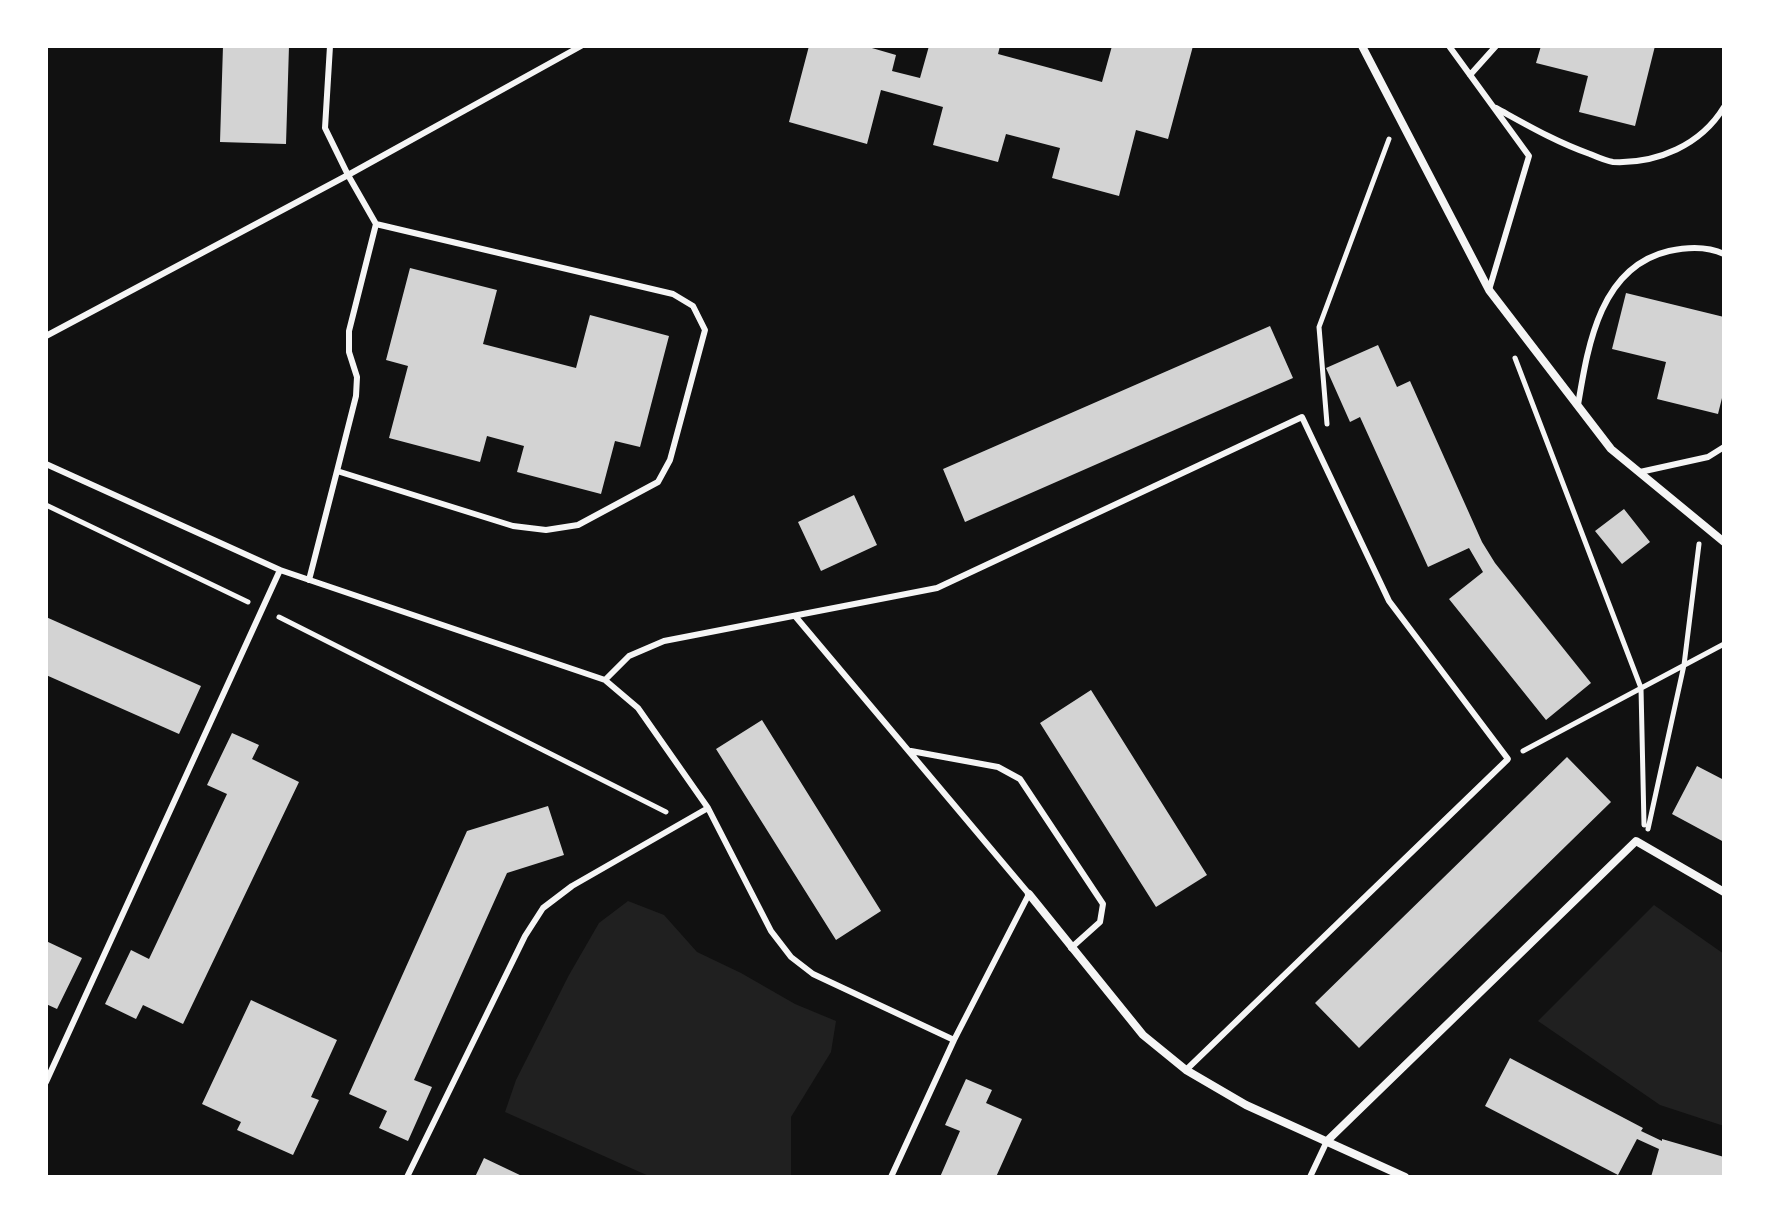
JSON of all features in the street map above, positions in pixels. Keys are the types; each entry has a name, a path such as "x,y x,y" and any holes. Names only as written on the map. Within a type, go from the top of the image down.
{"street":[{"path":"1362,46 1489,290 1611,449 1724,542"},
{"path":"1327,1141 1636,841 1724,892"},
{"path":"1029,894 1143,1035 1186,1070 1246,1105 1405,1177"}],"lane":[{"path":"309,580 356,396 357,377 349,352 349,331 376,224 325,128 330,46"},
{"path":"46,336 581,46"},
{"path":"1449,46 1529,156 1489,290"},
{"path":"1470,75 1496,46"},
{"path":"1492,106 1555,141 1611,162 1646,159 1677,151 1704,134 1724,107"},
{"path":"337,471 513,526 546,530 578,525 658,482 670,460 705,330 693,306 673,294 376,224"},
{"path":"1578,405 1587,351 1606,298 1626,273 1653,255 1684,247 1716,250 1724,254"},
{"path":"605,680 629,656 664,641 937,588 1302,417 1389,601 1508,759 1186,1070"},
{"path":"1640,472 1708,457 1724,447"},
{"path":"46,464 280,570 605,680 638,708 708,808 771,931 791,957 813,974 954,1040"},
{"path":"46,1082 280,570"},
{"path":"795,616 1029,894 954,1040 891,1177"},
{"path":"911,751 998,767 1020,779 1103,904 1100,922 1071,948"},
{"path":"407,1177 525,936 543,908 572,886 708,808"},
{"path":"1310,1177 1327,1141"}],"path":[{"path":"1328,433 1319,327 1398,115"},
{"path":"1511,349 1641,688 1644,846"},
{"path":"46,505 262,609 685,821"},
{"path":"1644,846 1684,665 1701,523"},
{"path":"1508,759 1724,644"}],"shaded area":[{"path":"628,901 664,915 697,952 795,1004 836,1021 831,1052 791,1117 791,1177 651,1177 505,1112 516,1080 599,923"},
{"path":"1654,905 1724,954 1724,1126 1660,1105 1538,1021"}],"building":[{"path":"223,46 289,46 286,144 220,142"},
{"path":"809,46 865,46 896,55 892,71 920,78 929,46 1000,46 998,54 1102,82 1112,46 1193,46 1168,139 1136,130 1119,196 1052,178 1060,148 1006,134 998,162 933,145 943,107 881,90 867,144 789,122"},
{"path":"1541,46 1655,46 1635,126 1579,112 1588,76 1536,63"},
{"path":"410,268 497,290 483,344 576,368 590,315 669,336 640,447 615,441 601,494 517,472 524,446 487,436 480,462 389,438 408,366 386,360"},
{"path":"1626,293 1724,317 1724,390 1718,414 1657,399 1666,362 1612,349"},
{"path":"1270,326 1293,378 965,522 943,469"},
{"path":"1378,345 1397,387 1410,381 1482,542 1495,563 1591,683 1546,720 1449,599 1483,572 1469,548 1428,567 1360,417 1350,422 1326,368"},
{"path":"854,495 877,545 821,571 798,522"},
{"path":"1624,509 1650,542 1622,564 1595,531"},
{"path":"46,617 201,686 179,734 46,675"},
{"path":"1091,690 1207,875 1156,907 1040,723"},
{"path":"762,720 881,911 836,940 716,749"},
{"path":"232,733 259,745 252,759 299,782 183,1024 143,1005 136,1019 105,1004 131,950 149,959 227,794 207,785"},
{"path":"1567,757 1611,802 1359,1048 1315,1003"},
{"path":"1697,766 1724,780 1724,842 1672,814"},
{"path":"548,806 564,855 507,873 414,1080 432,1087 408,1141 379,1128 387,1111 349,1094 467,831"},
{"path":"46,941 82,958 57,1009 46,1004"},
{"path":"251,1000 337,1040 311,1097 319,1100 293,1155 237,1130 241,1122 202,1104"},
{"path":"1510,1058 1662,1141 1724,1157 1724,1177 1651,1177 1659,1149 1637,1139 1618,1175 1485,1106"},
{"path":"966,1079 992,1090 986,1103 1022,1119 996,1177 940,1177 960,1131 945,1125"},
{"path":"484,1158 524,1177 475,1177"}]}
